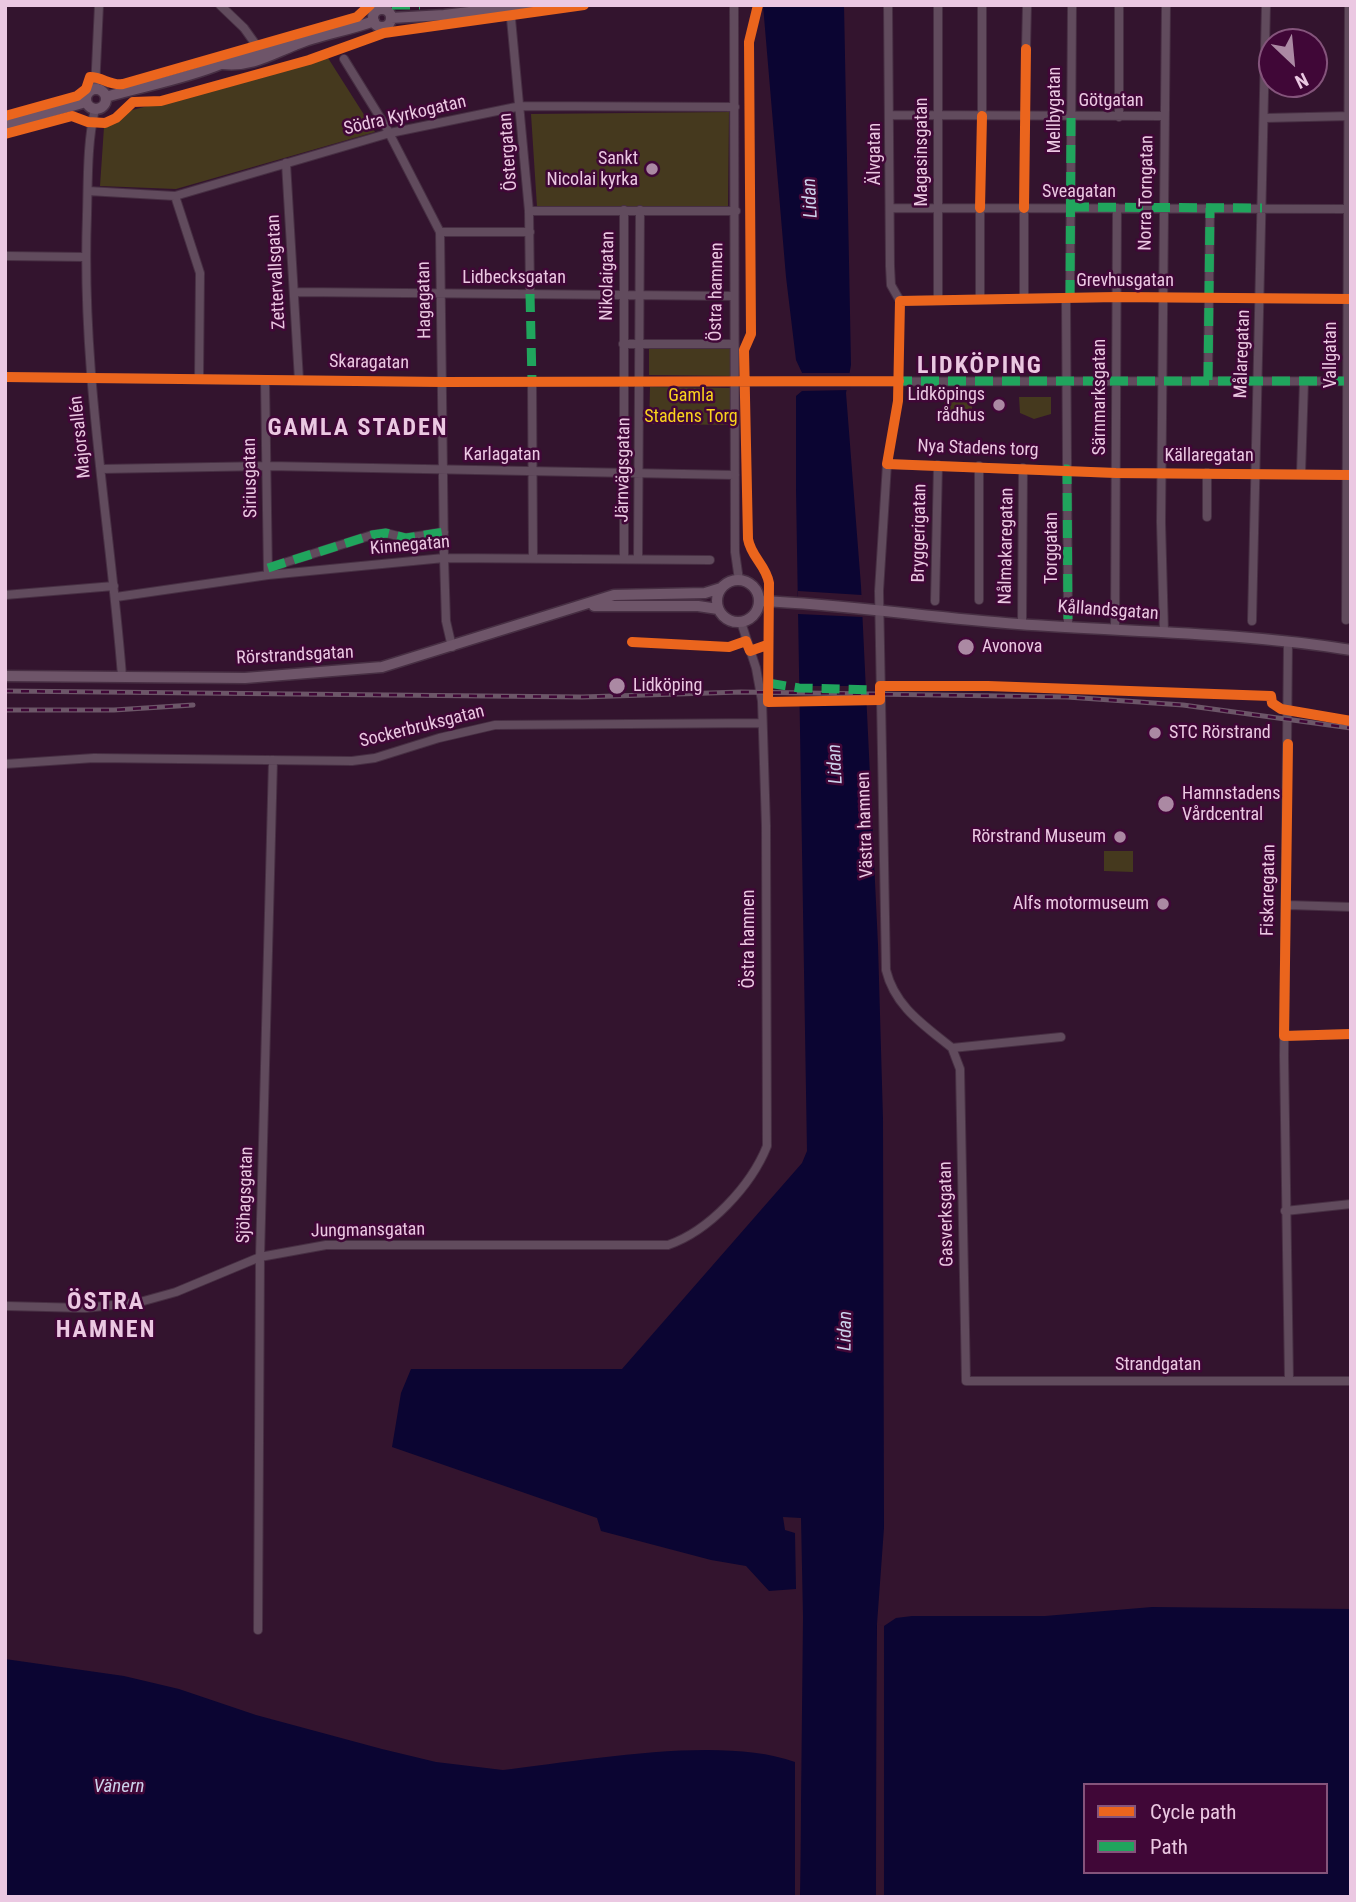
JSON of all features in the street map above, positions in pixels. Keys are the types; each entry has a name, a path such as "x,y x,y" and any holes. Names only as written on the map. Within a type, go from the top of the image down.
{"main road":[{"path":"223,64 239,66 258,61 294,45 374,21 385,26 391,18 529,5"},
{"path":"374,21 374,14 380,7 388,12 391,18"},
{"path":"106,97 223,64 259,49 279,44 294,45"},
{"path":"91,106 88,93 95,89 102,91 106,97"},
{"path":"5,125 91,106 103,107 106,97"},
{"path":"738,580 751,584 759,601 753,615 741,622 727,619 718,609 716,598 721,588 738,580"},
{"name":"Rörstrandsgatan","path":"5,676 245,678 382,667 614,596 705,593 721,588"},
{"name":"Kållandsgatan","path":"759,601 863,606 1021,624 1164,632 1351,650"},
{"name":"Rörstrandsgatan","path":"578,607 675,605 718,609"}],"street":[{"path":"95,89 99,5"},
{"path":"219,5 244,28 259,49"},
{"name":"Östra hamnen","path":"734,5 736,211 733,382 735,552 738,580"},
{"name":"Älvgatan","path":"888,5 891,285 900,301"},
{"name":"Magasinsgatan","path":"938,5 938,300"},
{"path":"982,5 982,116"},
{"path":"1026,49 1027,5"},
{"name":"Mellbygatan","path":"1063,381 1068,298 1072,5"},
{"path":"1119,5 1119,117"},
{"name":"Norra Torngatan","path":"1164,632 1162,297 1166,5"},
{"name":"Målaregatan","path":"1252,621 1266,5"},
{"name":"Vallgatan","path":"1346,621 1349,5"},
{"name":"Östergatan","path":"510,8 522,106 530,232 530,294"},
{"name":"Hagagatan","path":"344,60 390,133 440,232 444,558 446,621 452,647"},
{"name":"Majorsallén","path":"91,106 85,257 91,377 116,597 122,676"},
{"name":"Södra Kyrkogatan","path":"88,191 175,196 390,133 522,106 735,107"},
{"name":"Götgatan","path":"890,115 1164,116"},
{"path":"1265,118 1350,116"},
{"name":"Zettervallsgatan","path":"286,163 299,380"},
{"path":"175,196 200,273 199,379"},
{"name":"Sveagatan","path":"891,208 1349,209"},
{"path":"980,208 980,299"},
{"path":"1024,208 1024,299"},
{"name":"Särnmarksgatan","path":"1115,629 1117,208"},
{"path":"1208,380 1210,208"},
{"name":"Nikolaigatan","path":"623,344 624,210"},
{"name":"Nikolaigatan","path":"640,210 641,343"},
{"path":"529,211 736,211"},
{"path":"440,232 530,232"},
{"path":"5,256 85,257"},
{"name":"Lidbecksgatan","path":"295,292 733,296"},
{"name":"Grevhusgatan","path":"900,301 1118,297 1349,299"},
{"path":"641,343 641,382"},
{"path":"624,382 623,344 733,344"},
{"name":"Skaragatan","path":"5,377 443,382 1349,381"},
{"name":"Siriusgatan","path":"265,380 268,571"},
{"path":"532,381 533,558"},
{"name":"Torggatan","path":"1063,381 1067,469 1068,626"},
{"path":"1301,473 1304,381"},
{"name":"Järnvägsgatan","path":"624,382 624,559"},
{"name":"Järnvägsgatan","path":"638,559 641,382"},
{"name":"Nya Stadens torg","path":"887,464 1067,469"},
{"name":"Västra hamnen","path":"887,464 879,608 879,754 886,970 891,989 901,1005 952,1048"},
{"name":"Bryggerigatan","path":"934,601 938,465"},
{"name":"Karlagatan","path":"101,469 268,466 734,475"},
{"path":"979,466 979,600"},
{"name":"Nålmakaregatan","path":"1021,624 1023,468"},
{"name":"Källaregatan","path":"1067,469 1162,473 1348,474"},
{"path":"1207,517 1208,473"},
{"path":"268,571 380,533 406,538 444,532"},
{"name":"Kinnegatan","path":"116,597 268,571 444,558 710,560"},
{"path":"5,595 114,586"},
{"name":"Östra hamnen","path":"696,1232 748,1179 767,1146 762,723 760,683 741,622"},
{"name":"Fiskaregatan","path":"1288,642 1284,1037 1289,1380"},
{"name":"Sockerbruksgatan","path":"5,764 94,758 365,759 472,729 512,724 762,723"},
{"name":"Sjöhagsgatan","path":"257,1630 260,1257 273,760"},
{"path":"1287,905 1351,907"},
{"path":"1284,1037 1351,1034"},
{"path":"952,1048 1061,1037"},
{"name":"Gasverksgatan","path":"952,1048 960,1069 965,1381"},
{"path":"1285,1211 1351,1204"},
{"name":"Jungmansgatan","path":"5,1306 85,1308 140,1302 176,1292 260,1257 326,1245 650,1248 668,1245 696,1232"},
{"name":"Strandgatan","path":"965,1381 1351,1381"}],"green space":[{"path":"328,58 375,132 176,189 100,186 104,127 125,112"},
{"path":"729,112 728,206 537,207 531,114"},
{"name":"Gamla Stadens Torg","path":"649,348 732,349 732,376 649,375"},
{"name":"Gamla Stadens Torg","path":"650,387 732,388 732,425 649,424"},
{"path":"945,394 972,395 972,416 944,416"},
{"path":"1019,397 1051,397 1051,414 1034,419 1020,413"},
{"path":"1104,851 1133,851 1133,872 1104,871"}],"water":[{"name":"Lidan","path":"763,5 844,5 851,365 846,393 861,586 878,945 883,1119 884,1528 877,1624 876,1897 800,1897 803,1617 801,1518 783,1517 785,1530 795,1533 796,1589 769,1591 746,1566 711,1560 601,1531 597,1518 392,1447 401,1393 411,1369 622,1369 802,1163 807,1151 796,489 796,396 802,391 803,375 796,360 786,277"},
{"path":"1152,1607 1351,1609 1351,1897 884,1897 884,1626 896,1618 1045,1616"},
{"name":"Vänern","path":"5,1659 124,1676 179,1689 256,1715 436,1762 503,1770 611,1756 691,1750 764,1754 795,1762 795,1897 5,1897"}],"pier":[{"path":"800,373 851,373 850,390 800,391"},
{"path":"798,591 862,595 863,617 798,614"},
{"path":"796,686 870,686 870,700 796,700"},
{"path":"877,1624 884,1626 883,1897 876,1897"},
{"path":"795,1762 801,1762 800,1897 795,1897"}],"railway":[{"path":"5,691 582,697 741,692 1067,697 1183,705 1351,728"},
{"path":"5,710 114,710 193,705"}],"marked path":[{"path":"392,5 420,5"},
{"path":"1070,298 1071,117"},
{"path":"1071,207 1262,208"},
{"path":"1208,380 1210,208"},
{"path":"530,294 532,381"},
{"path":"894,381 1351,381"},
{"path":"1064,469 1067,469 1068,626"},
{"path":"268,568 372,535 386,533 406,538 444,532"},
{"path":"768,683 799,688 880,690"}],"cycle path":[{"path":"5,116 77,96 86,89 90,77 123,84 357,17 370,5"},
{"path":"5,134 72,116 88,122 105,123 116,118 133,102 161,101 309,60 384,33 584,5"},
{"path":"758,5 749,42 751,334 744,350 748,539 769,583 768,702 880,700 880,686 988,686 1271,696 1272,703 1281,709 1351,721"},
{"path":"1024,208 1026,49"},
{"path":"980,208 982,116"},
{"path":"1351,299 1117,297 900,301 898,401 887,464 1116,473 1351,475"},
{"path":"5,377 443,382 899,381"},
{"path":"632,642 729,647 746,641 750,651 767,645"},
{"path":"1288,744 1284,1036 1351,1034"}],"place":[{"name":"Sankt Nicolai kyrka","path":"652,169"},
{"name":"Lidköpings rådhus","path":"999,405"},
{"name":"Avonova","path":"966,647"},
{"name":"Lidköping","path":"617,686"},
{"name":"STC Rörstrand","path":"1155,733"},
{"name":"Hamnstadens Vårdcentral","path":"1166,804"},
{"name":"Rörstrand Museum","path":"1120,837"},
{"name":"Alfs motormuseum","path":"1163,904"}],"district":[{"name":"LIDKÖPING","path":"980,367"},
{"name":"GAMLA STADEN","path":"358,429"},
{"name":"ÖSTRA HAMNEN","path":"106,1317"}]}
